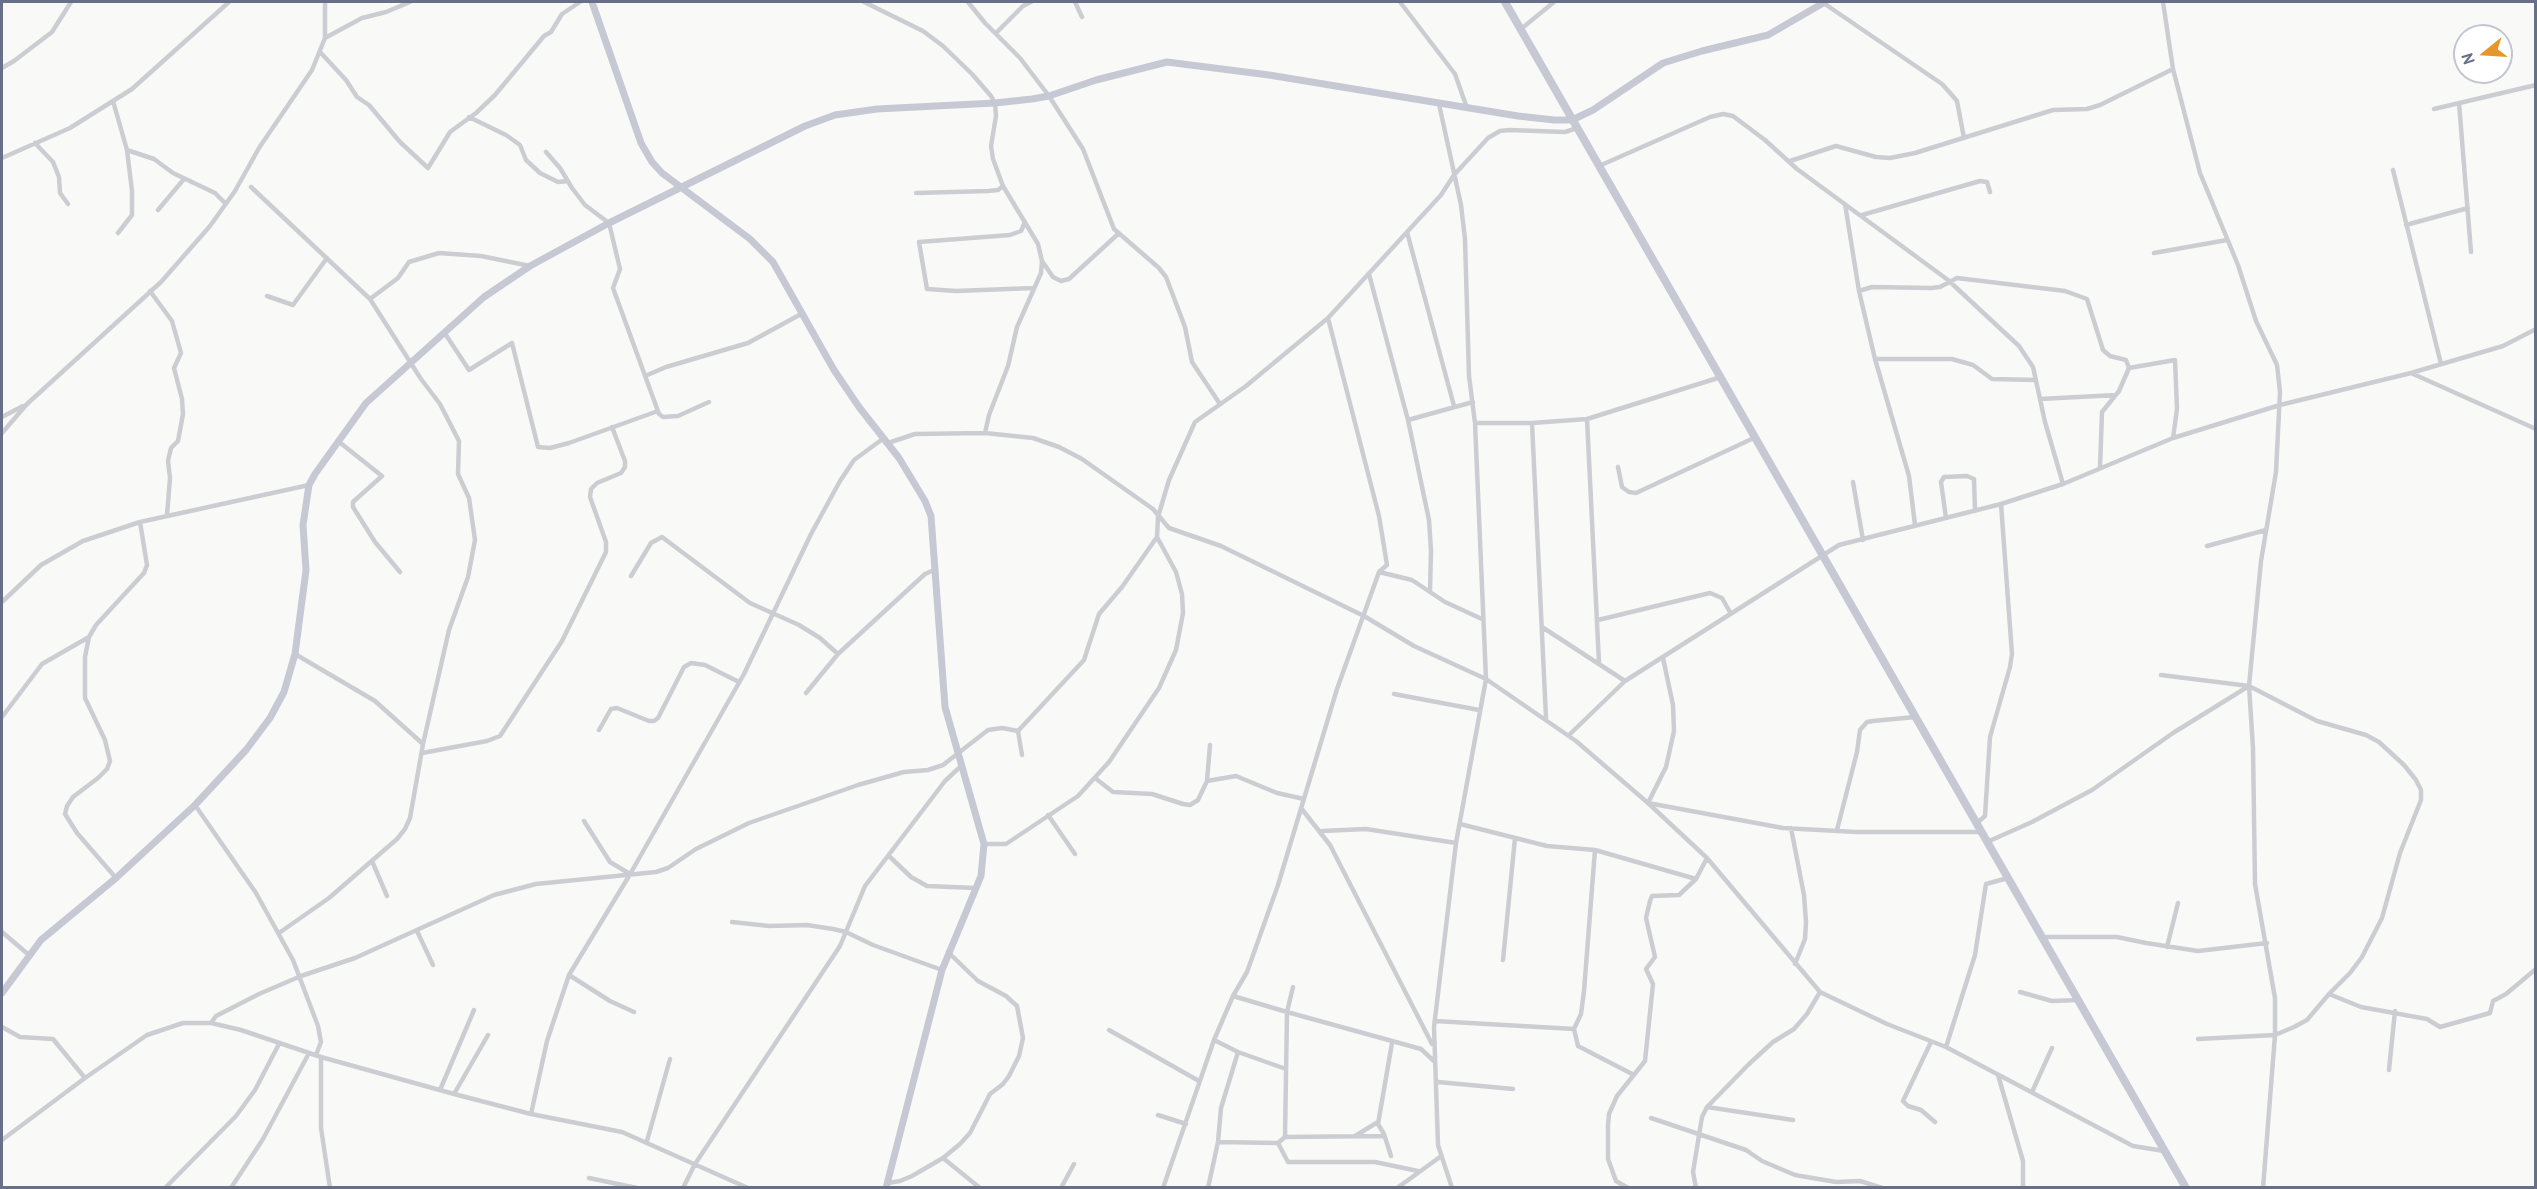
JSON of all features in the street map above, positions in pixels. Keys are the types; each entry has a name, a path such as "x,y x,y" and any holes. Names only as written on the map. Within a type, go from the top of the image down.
{"main road":[{"path":"1505,2 2186,1188"}],"street":[{"path":"2,68 14,62 52,32 71,2"},
{"path":"2,158 70,128 112,101 153,72 229,2"},
{"path":"2,433 27,404 173,270 226,204 312,70 325,38 326,2"},
{"path":"325,38 362,18 386,12 410,2"},
{"path":"320,52 346,80 357,97 369,105 400,142 428,168 450,132 488,102 544,36 550,32 562,14 580,2"},
{"path":"592,2 641,143 662,173 750,239 773,262 834,370 886,441 925,501 931,516 937,569 943,691 948,723 984,844 981,876 942,970 887,1185"},
{"path":"864,2 923,31 944,46 972,74 995,103 996,124 991,146 993,159 1003,186 1038,244 1042,261 1041,273 1017,327 1008,366 989,415 985,433"},
{"path":"968,2 1020,58 1049,96 1083,148 1108,216 1118,234 1159,268 1166,277 1185,327 1192,362 1220,404"},
{"path":"996,33 1023,6 1031,2"},
{"path":"1075,2 1082,17"},
{"path":"1400,2 1455,74 1467,108"},
{"path":"1521,29 1554,2"},
{"path":"2,993 29,955 63,920 116,878 195,805 246,750 270,718 284,692 295,654 306,570 303,525 309,485 366,403 484,297 530,266 680,186 805,126 835,115 877,109 995,103 1049,96 1096,80 1167,62 1269,75 1439,104 1554,120 1572,120 1593,110 1663,63 1768,35 1823,2 1947,89 1957,101 1964,138"},
{"path":"2163,2 2173,69 2200,173 2238,265 2256,321 2277,365 2280,405 2276,472 2266,530 2248,687 2253,748 2255,884 2275,998 2275,1035 2263,1188"},
{"path":"1790,161 1836,146 1876,157 1890,158 2054,110 2086,109 2100,105 2173,69"},
{"path":"2434,109 2535,85"},
{"path":"112,101 127,150 132,191 132,215 118,233"},
{"path":"2459,103 2471,252"},
{"path":"1439,104 1465,238 1469,376 1475,423 1486,679 1456,843 1435,1021 1434,1061 1438,1082 1437,1124 1440,1156 1452,1188"},
{"path":"1599,166 1710,117 1723,114 1733,116 1797,169 1948,280 2019,346 2033,367 2063,484"},
{"path":"469,117 506,135 520,145 526,160 540,173 558,182 568,181"},
{"path":"1018,731 1084,660 1099,614 1122,587 1157,537 1158,517 1169,480 1195,422 1246,386 1329,318 1441,195 1454,175 1488,138 1500,131 1565,132 1577,128"},
{"path":"34,143 53,162 59,177 60,193 68,204"},
{"path":"127,150 154,159 184,178 215,193 226,204"},
{"path":"546,152 585,205 609,223 620,269 613,288 657,411 663,417 678,416 709,402"},
{"path":"2393,170 2441,364"},
{"path":"158,210 184,178"},
{"path":"1862,215 1980,181 1987,182 1990,192"},
{"path":"916,193 988,191 998,190 1003,186"},
{"path":"251,187 370,299 410,362 435,396 459,441 458,474 469,498 475,540 468,577 449,630 423,744 410,818 405,829 329,898 279,933"},
{"path":"1845,204 1859,291 1875,359 1909,476 1915,525"},
{"path":"2406,225 2468,208"},
{"path":"1025,222 1021,231 1010,235 919,242 927,290 1034,288"},
{"path":"1407,232 1454,406"},
{"path":"1042,261 1053,277 1061,281 1069,279 1118,234"},
{"path":"2154,253 2227,240"},
{"path":"370,299 398,278 409,262 438,253 482,256 530,266"},
{"path":"267,296 293,305 327,258"},
{"path":"1369,274 1408,420 1429,520 1430,591"},
{"path":"1859,291 1872,287 1940,287 1948,280 1964,278 2065,291 2087,299 2103,350 2110,356 2126,360 2129,368 2116,395 2102,412 2100,468"},
{"path":"150,291 172,321 181,353 174,368 182,399 183,414 178,441 171,448 168,461 170,478 167,515"},
{"path":"645,376 666,367 748,343 803,313"},
{"path":"1163,1188 1214,1040 1233,996 1247,972 1278,885 1337,689 1379,572 1387,565 1385,545 1329,318"},
{"path":"1569,735 1625,681 1839,545 2001,504 2063,484 2173,438 2280,405 2411,373 2503,346 2535,329"},
{"path":"444,332 469,370 512,343 538,447 550,448 569,443 657,411"},
{"path":"1875,359 1952,359 1973,365 1992,379 2036,380"},
{"path":"2129,368 2175,360 2177,409 2173,438"},
{"path":"2411,373 2535,429"},
{"path":"1475,423 1532,423 1587,419 1721,377"},
{"path":"2040,399 2116,395"},
{"path":"1408,420 1473,402"},
{"path":"2,417 27,404"},
{"path":"1587,419 1599,663"},
{"path":"1532,423 1546,718"},
{"path":"422,753 487,741 500,736 562,641 606,552 606,542 590,497 591,489 597,483 621,473 625,467 625,461 612,427"},
{"path":"531,1114 547,1041 569,975 739,682 811,534 840,481 854,460 886,441 915,434 985,433 1033,438 1059,447 1082,459 1153,509 1169,528 1221,546 1364,616 1414,646 1486,679 1569,735 1648,803 1707,858 1820,992 1946,1047 2133,1146 2164,1151"},
{"path":"1618,467 1622,487 1629,492 1636,493 1756,437"},
{"path":"338,441 382,476 353,502 352,507 375,542 400,572"},
{"path":"1946,518 1941,482 1944,477 1967,476 1974,479 1974,511"},
{"path":"1853,483 1863,540"},
{"path":"2,602 41,565 83,541 167,515 309,485"},
{"path":"1977,823 1984,816 1990,737 2012,654 2012,635 2005,588 2006,558 2001,504"},
{"path":"116,878 76,833 65,814 73,797 98,778 110,761 105,740 88,709 85,698 85,657 88,638 96,625 144,573 147,565 140,522"},
{"path":"2207,546 2266,530"},
{"path":"631,576 651,543 662,537 750,603 799,625 820,638 838,654"},
{"path":"984,844 1006,844 1077,796 1109,762 1149,703 1173,660 1183,622 1182,594 1174,566 1157,537"},
{"path":"806,693 838,654 925,574 937,569"},
{"path":"1379,572 1412,580 1445,602 1482,619"},
{"path":"1598,620 1710,593 1722,598 1731,614"},
{"path":"1542,627 1625,681"},
{"path":"2,717 42,664 88,638"},
{"path":"295,654 375,701 423,744"},
{"path":"1648,803 1666,766 1674,731 1673,705 1663,658"},
{"path":"599,730 611,708 617,708 649,722 654,721 658,718 684,668 691,663 705,665 739,682"},
{"path":"2161,675 2248,687 2317,721 2349,729 2379,742 2404,765 2421,790 2421,800 2400,853 2382,918 2362,957 2350,973 2329,993 2307,1020 2275,1035 2198,1039"},
{"path":"1987,842 2032,822 2092,789 2173,733 2248,687"},
{"path":"1394,694 1479,710"},
{"path":"1837,830 1857,752 1860,730 1867,722 1915,717"},
{"path":"211,1023 216,1016 229,1009 301,976 355,958 417,932 494,895 536,884 629,875 668,868 696,849 749,823 858,785 904,772 928,770 943,765 988,730 1002,728 1018,731"},
{"path":"1018,731 1022,755"},
{"path":"1095,778 1113,792 1143,793 1190,805 1198,800 1207,781 1210,745"},
{"path":"684,1188 695,1164 840,946 865,886 945,781 961,766"},
{"path":"1207,781 1236,776 1277,793 1304,799"},
{"path":"1648,803 1791,828 1959,834 1982,832"},
{"path":"195,805 256,893 301,976 321,1042 319,1056 321,1128 330,1188"},
{"path":"1301,808 1322,831 1434,1046"},
{"path":"1048,816 1075,854"},
{"path":"584,821 610,862 629,875"},
{"path":"1460,824 1547,846 1595,850 1696,879"},
{"path":"1791,828 1804,895 1806,922 1805,939 1795,964"},
{"path":"1322,831 1366,829 1456,843"},
{"path":"1503,960 1515,838"},
{"path":"1595,850 1584,991 1581,1014 1574,1029 1578,1046 1634,1075"},
{"path":"889,856 911,877 927,886 976,888"},
{"path":"1628,1188 1616,1181 1608,1159 1608,1125 1617,1096 1645,1061 1653,984 1646,969 1655,957 1646,918 1650,901 1652,897 1679,895 1696,879 1707,858"},
{"path":"372,861 387,896"},
{"path":"1946,1047 1975,955 1986,884 2008,878"},
{"path":"2167,947 2178,903"},
{"path":"732,922 769,926 807,925 846,932 873,945 942,970"},
{"path":"2,932 29,955"},
{"path":"417,932 433,965"},
{"path":"2043,937 2117,937 2199,951 2266,943"},
{"path":"887,1185 900,1181 943,1158 970,1133 987,1099 1009,1076 1019,1056 1023,1038 1017,1006 1006,996 978,981 948,952"},
{"path":"2329,993 2361,1007 2395,1011 2427,1019 2440,1027 2490,1013 2493,1001 2506,994 2535,969"},
{"path":"569,975 609,1001 634,1012"},
{"path":"1285,1137 1287,1012 1293,987"},
{"path":"1696,1188 1693,1172 1702,1116 1707,1107 1773,1042 1794,1029 1807,1014 1820,992"},
{"path":"2020,992 2052,1001 2079,1000"},
{"path":"1233,996 1392,1043 1421,1049 1434,1061"},
{"path":"440,1090 474,1010"},
{"path":"2389,1070 2395,1011"},
{"path":"1435,1021 1574,1029"},
{"path":"2,1140 147,1035 183,1023 211,1023 454,1094 531,1114 622,1132 647,1141 748,1188"},
{"path":"2,1027 20,1037 53,1039 85,1078"},
{"path":"1109,1030 1199,1081"},
{"path":"454,1094 489,1035"},
{"path":"1214,1040 1238,1052 1286,1069"},
{"path":"1931,1042 1903,1101 1908,1106 1921,1110 1935,1122"},
{"path":"1391,1156 1378,1122 1392,1043"},
{"path":"165,1188 236,1116 255,1090 279,1044"},
{"path":"2032,1092 2052,1048"},
{"path":"1208,1188 1218,1142 1221,1108 1238,1052"},
{"path":"231,1188 263,1139 309,1053"},
{"path":"647,1141 670,1059"},
{"path":"1998,1075 2023,1161 2023,1188"},
{"path":"1438,1082 1513,1089"},
{"path":"1707,1107 1793,1120"},
{"path":"1158,1115 1186,1124"},
{"path":"1651,1118 1746,1150 1762,1161 1795,1175 1815,1180 1860,1181 1882,1188"},
{"path":"1353,1138 1378,1122"},
{"path":"1218,1142 1278,1143 1285,1137 1384,1136"},
{"path":"1278,1143 1288,1162 1376,1162 1418,1171"},
{"path":"1397,1188 1440,1156"},
{"path":"943,1158 980,1188"},
{"path":"1061,1188 1074,1164"},
{"path":"589,1178 637,1188"},
{"path":"1847,1188 1848,1181"}]}
